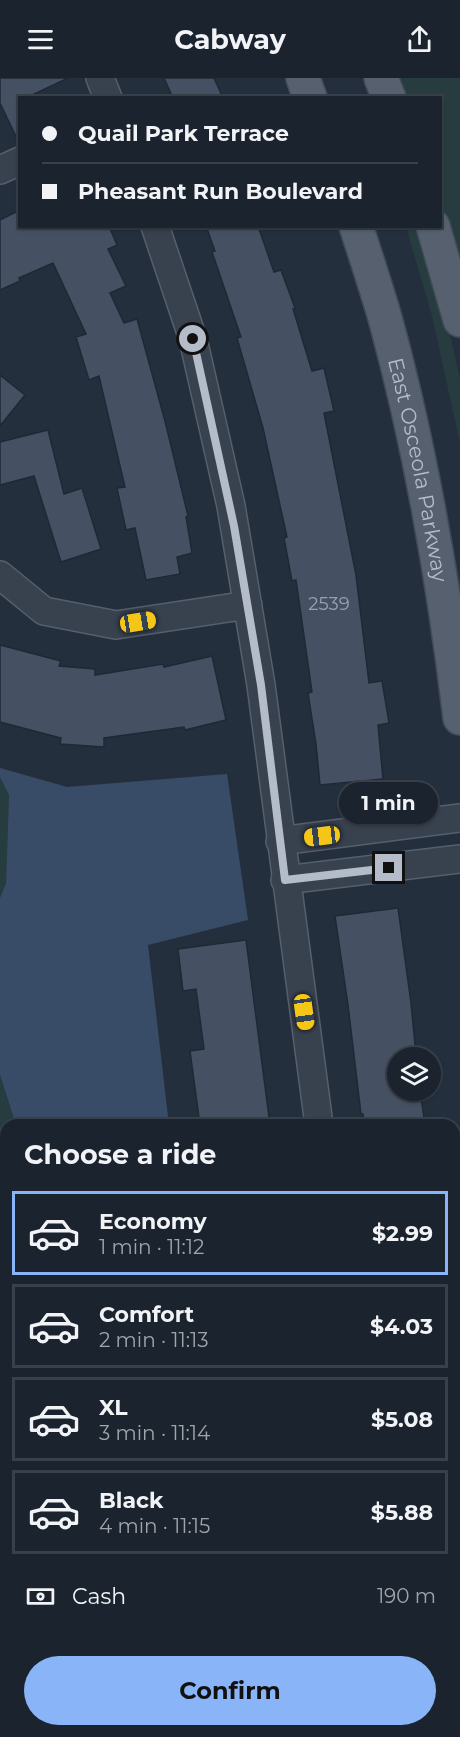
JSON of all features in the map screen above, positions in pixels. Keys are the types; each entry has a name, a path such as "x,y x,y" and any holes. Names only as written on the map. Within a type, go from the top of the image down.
{"main road":[{"path":"303,78 309,96"},
{"path":"381,78 388,96"},
{"name":"East Osceola Parkway","path":"357,228 385,319 412,430 434,539 460,718"},
{"path":"434,228 460,320"}],"street":[{"path":"100,78 107,96"},
{"path":"0,170 18,162"},
{"path":"156,228 193,339 231,506 261,685 318,1119"},
{"path":"0,575 44,611 116,625 248,605"},
{"path":"280,841 460,818"},
{"path":"285,880 460,859"}],"green space":[{"path":"395,78 460,78 460,273 442,211 442,96 403,96"},
{"path":"406,228 419,228 447,321 460,379 460,443 432,316"},
{"path":"0,777 9,795 6,883 0,898"},
{"path":"0,1075 14,1119 0,1119"}],"water":[{"path":"0,768 67,787 227,774 248,920 148,945 168,1119 14,1119 0,1075 0,898 6,883 9,795 0,777"}],"building":[{"path":"0,78 68,78 30,96 18,96 18,141 0,103"},
{"path":"164,78 214,78 222,96 172,96"},
{"path":"18,211 18,228 110,228 117,245 108,249 126,286 110,293 124,323 137,319 188,516 186,517 192,553 177,557 180,574 146,580 135,528 126,530 117,488 125,487 99,376 89,380 76,337 86,334 53,263 19,278 20,281 0,290 0,220"},
{"path":"207,228 259,228 274,272 281,270 295,308 293,309 312,371 324,368 334,411 324,413 356,575 369,683 382,681 389,723 378,725 383,779 320,785 308,693 312,692 296,580 292,581 284,538 287,537 263,428 237,338 241,337 212,252 215,251"},
{"path":"0,375 25,395 0,426"},
{"path":"48,430 64,494 82,488 101,549 61,562 34,476 0,485 0,442"},
{"path":"0,645 61,661 59,666 95,669 95,675 163,664 164,667 212,656 226,720 185,730 184,727 104,738 104,747 60,744 61,738 0,722"},
{"path":"398,908 415,1047 387,1047 387,1101 422,1101 424,1119 363,1119 335,916"},
{"path":"246,940 269,1119 199,1119 190,1051 204,1049 196,989 183,991 178,949"}],"route":[{"path":"193,339 231,506 261,685 285,880 389,868"}]}
